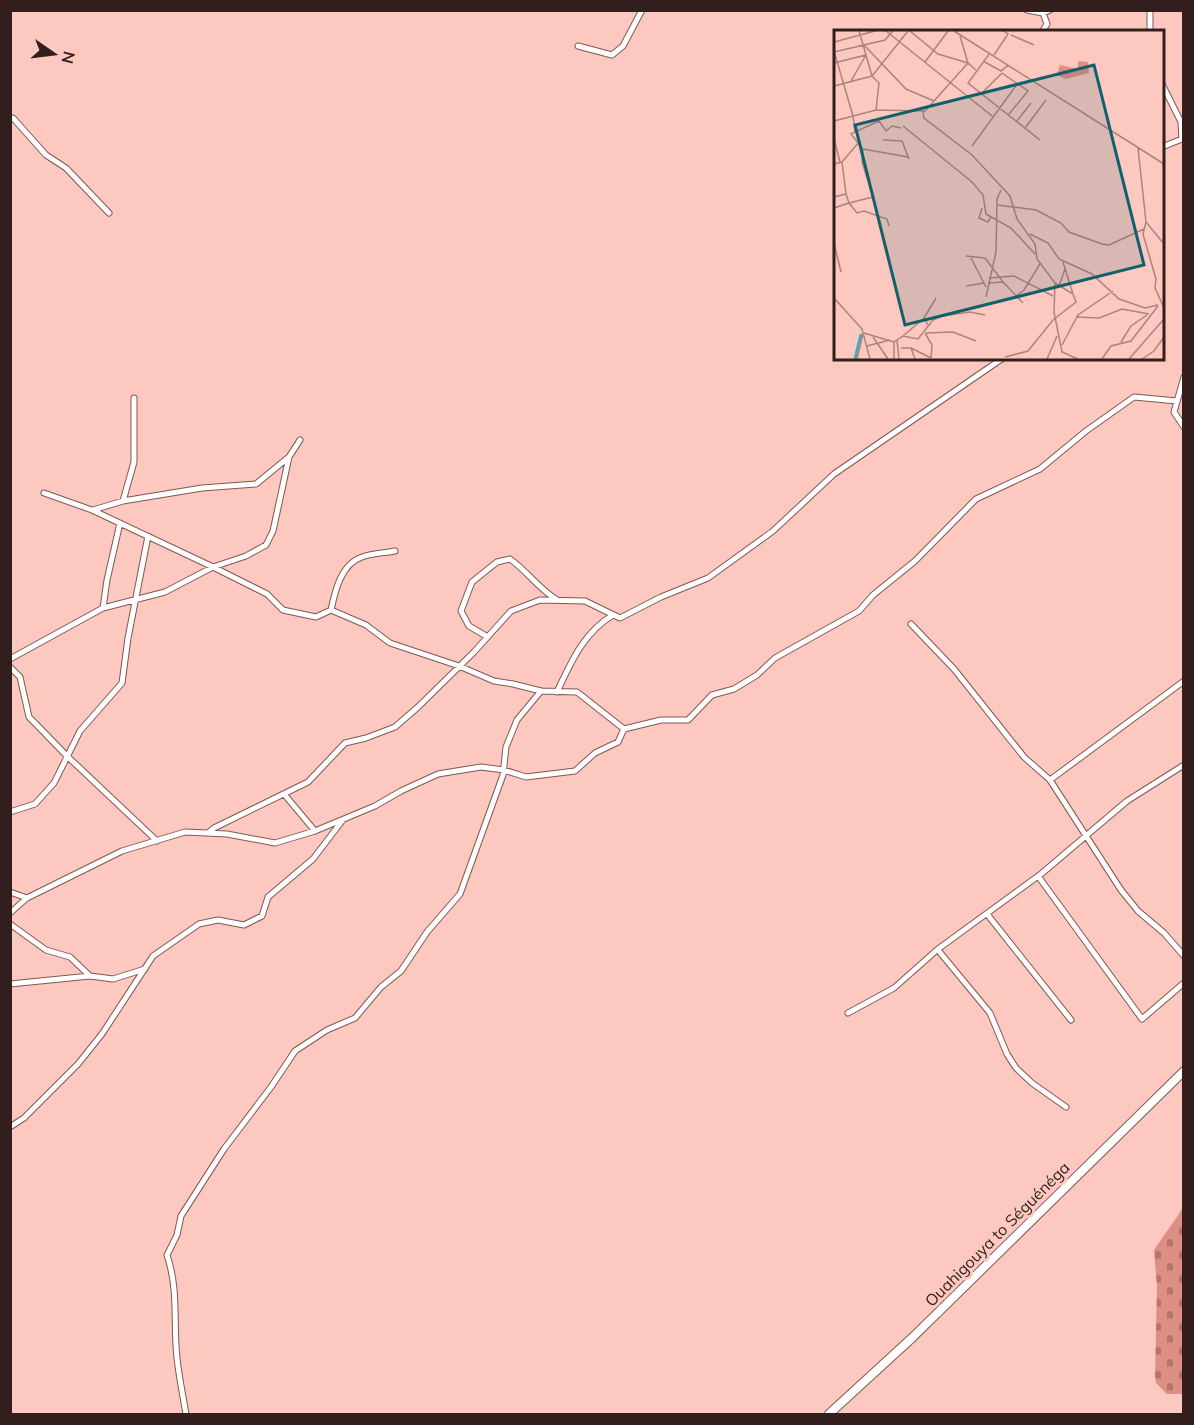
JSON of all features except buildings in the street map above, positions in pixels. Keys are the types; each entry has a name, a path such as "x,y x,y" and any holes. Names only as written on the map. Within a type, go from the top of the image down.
{"main road":[{"name":"Ouahigouya to Séguénéga","path":"830,1414 913,1337 1184,1071"}],"street":[{"path":"578,46 612,55 622,46 642,10"},
{"path":"1027,10 1046,12 1047,24 1043,30"},
{"path":"1150,10 1150,30"},
{"path":"1164,88 1181,122 1182,139 1164,146"},
{"path":"12,118 46,155 66,168 110,213"},
{"path":"208,833 308,782 345,743 395,727 506,619 511,611 540,600 585,601 620,618 661,597 708,578 773,531 834,474 1000,360"},
{"path":"1184,377 1174,412 1184,427"},
{"path":"624,729 661,720 688,720 712,695 734,689 757,675 775,658 859,611 873,595 915,561 976,499 1040,469 1086,431 1134,397 1180,397"},
{"path":"123,501 134,462 134,398"},
{"path":"92,510 123,501 202,488 256,484 289,457 300,440"},
{"path":"10,660 103,608 165,592 213,567 246,556 266,545 273,531 289,457"},
{"path":"44,493 92,510 213,567 267,594 283,610 316,617 332,610 366,625 390,643 459,666 494,681 541,691 577,692 624,729"},
{"path":"103,608 120,523"},
{"path":"10,812 35,804 54,783 80,731 122,683 128,638 148,536"},
{"path":"332,610 337,585 347,569 360,557 395,551"},
{"path":"486,636 469,626 461,611 472,582 497,562 510,559 522,568 544,592 558,601"},
{"path":"557,692 576,651 598,624 613,615"},
{"path":"912,624 954,669 1024,757 1050,780 1132,904 1164,933 1184,956"},
{"path":"10,667 20,677 29,717 157,841"},
{"path":"1050,780 1184,681"},
{"path":"186,1414 177,1357 176,1301 172,1270 167,1255 177,1235 181,1216 224,1149 295,1051 327,1029 355,1018 381,987 401,971 428,932 460,894 504,770 506,747 517,720 541,691"},
{"path":"10,913 27,898 122,851 185,832 227,834 275,843 315,831 375,806 400,791 438,774 481,767 504,770 526,777 575,771 595,753 618,742 624,729"},
{"path":"848,1013 894,988 938,950 1038,876 1127,801 1184,765"},
{"path":"284,794 315,831"},
{"path":"10,1127 24,1118 78,1064 102,1034 153,956 200,924 218,920 244,925 262,916 268,897 313,859 343,819"},
{"path":"1038,876 1142,1018 1184,983"},
{"path":"10,892 27,898"},
{"path":"987,914 1071,1020"},
{"path":"10,924 46,950 70,957 90,976"},
{"path":"938,950 990,1012 1007,1053 1016,1068 1032,1083 1066,1107"},
{"path":"10,984 90,976 113,979 145,969"}],"green space":[{"path":"1183,1208 1183,1394 1167,1394 1156,1383 1155,1376 1157,1287 1154,1250"}]}
